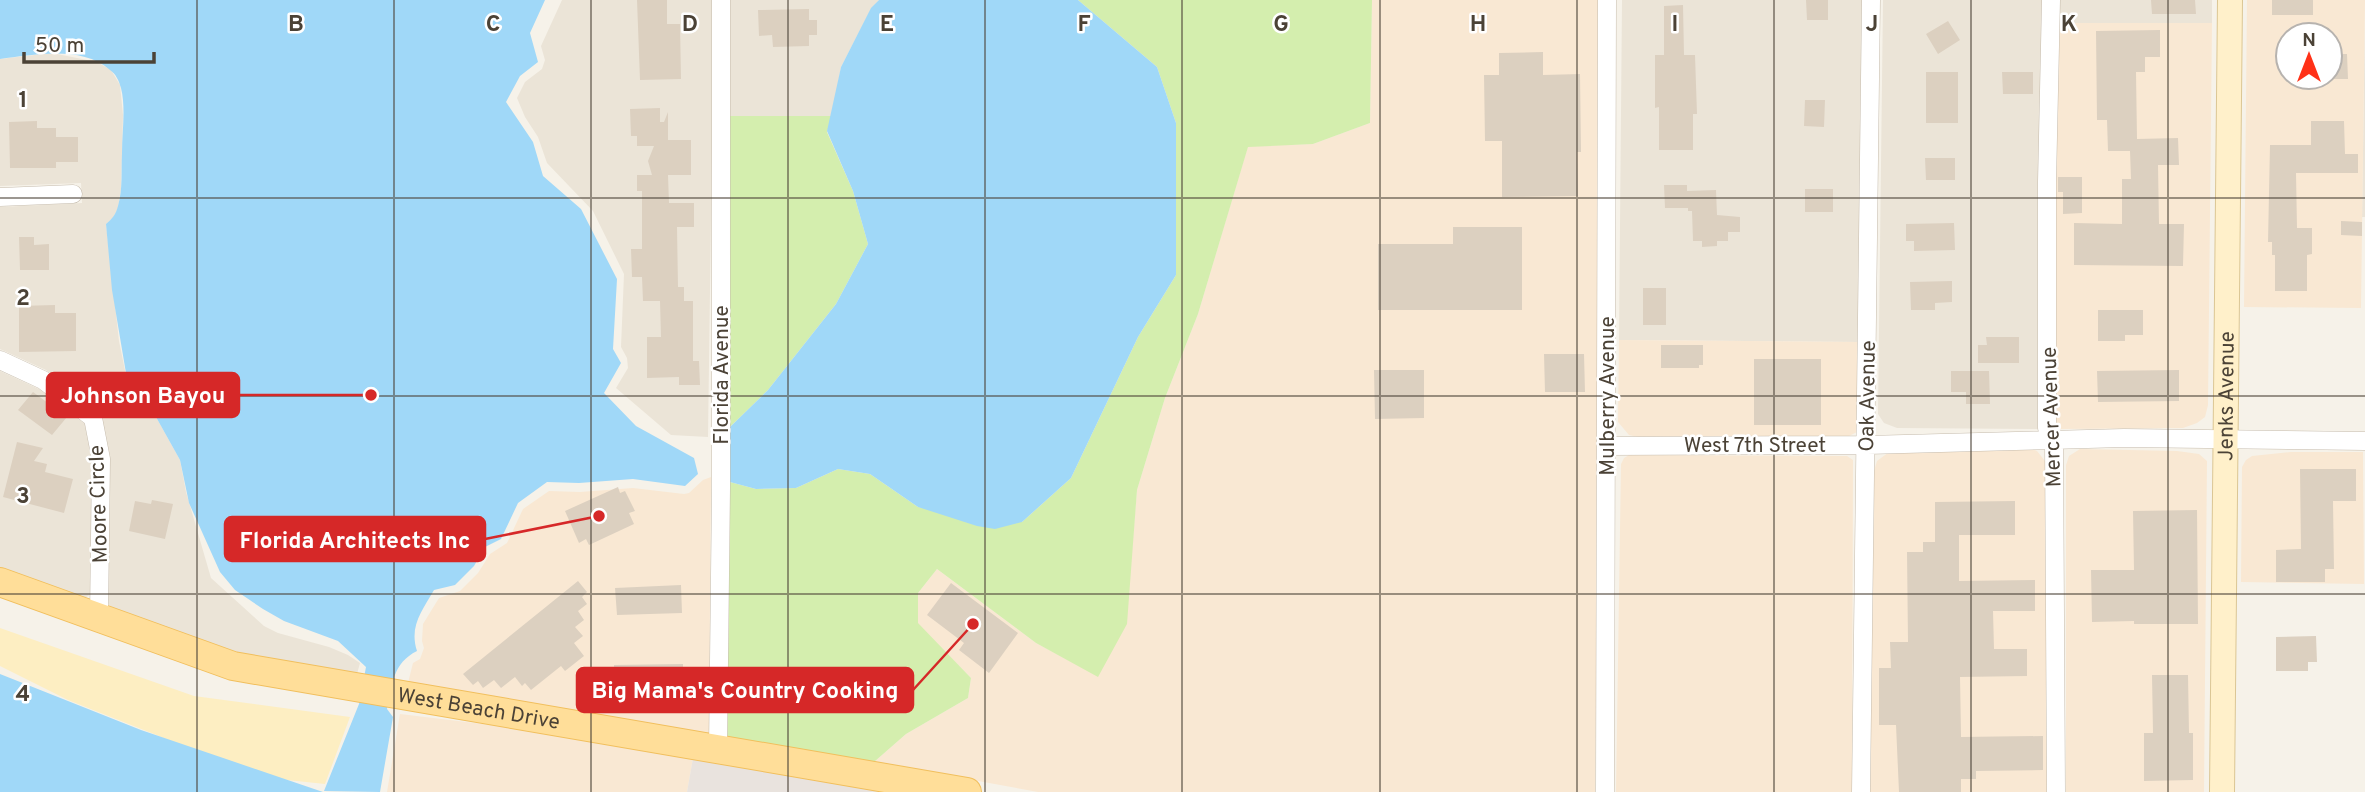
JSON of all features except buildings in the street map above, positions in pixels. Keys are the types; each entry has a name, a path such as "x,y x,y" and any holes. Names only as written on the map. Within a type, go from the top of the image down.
{"main road":[{"name":"West Beach Drive","path":"0,582 227,664 967,792"}],"street":[{"name":"Florida Avenue","path":"718,749 722,434 721,0"},
{"name":"Mulberry Avenue","path":"1605,792 1607,0"},
{"name":"Oak Avenue","path":"1861,792 1871,0"},
{"name":"Mercer Avenue","path":"2051,0 2048,429 2054,441 2056,792"},
{"name":"Jenks Avenue","path":"2221,792 2230,0"},
{"path":"0,197 72,194"},
{"name":"Moore Circle","path":"0,360 43,380 93,418 101,459 99,617"},
{"name":"West 7th Street","path":"1607,446 1867,445 2124,438 2365,441"}],"shaded area":[{"path":"562,0 714,0 708,437 671,435 616,388 628,368 627,358 621,347 624,274 593,211 547,163 538,137 517,98 525,82 542,69 545,60 541,46"},
{"path":"730,0 879,0 871,9 841,67 832,116 730,116"},
{"path":"1372,0 1603,0 1595,792 1038,792 874,762 906,734 968,698 971,678 918,624 918,593 937,569 1036,643 1098,676 1132,549 1137,490 1165,398 1198,314 1248,146 1313,144 1370,123"},
{"path":"1622,0 1863,0 1859,342 1619,340"},
{"path":"1883,0 2047,0 2039,429 1897,428 1884,423 1878,414"},
{"path":"2054,0 2212,0 2212,23 2054,23"},
{"path":"2247,0 2365,0 2361,308 2244,307"},
{"path":"2365,20 2365,217 2362,217"},
{"path":"2054,23 2212,23 2208,405 2205,417 2183,428 2057,429 2051,408"},
{"path":"52,53 97,62 111,70 120,85 123,115 121,189 118,208 106,224 119,341 128,385 156,417 180,460 186,492 211,578 264,626 348,655 360,663 357,674 238,654 111,609 106,598 109,459 101,415 98,409 46,370 0,349 0,207 82,203 81,183 0,186 0,59"},
{"path":"1619,340 1859,342 1857,432 1847,437 1629,435 1618,422"},
{"path":"0,371 39,389 85,424 92,460 91,594 83,599 0,568"},
{"path":"2080,449 2177,451 2199,454 2207,461 2204,792 2066,792 2066,465 2069,456"},
{"path":"2037,451 2049,466 2047,792 1870,792 1874,471 1877,461 1889,452"},
{"path":"2291,452 2363,452 2364,584 2241,582 2242,467 2252,456"},
{"path":"1629,455 1847,456 1853,460 1852,792 1616,792 1621,464"},
{"path":"711,477 709,736 408,683 413,663 420,659 424,648 423,624 439,598 460,591 478,573 490,554 507,543 523,509 549,491 580,492 633,488 684,494"},
{"path":"400,714 549,732 693,758 687,792 387,792"},
{"path":"693,758 893,792 687,792"}],"green space":[{"path":"1078,0 1372,0 1370,123 1313,144 1248,147 1198,314 1165,398 1137,490 1127,624 1098,677 1036,643 937,569 918,593 918,623 971,678 968,698 906,734 874,762 727,738 730,482 756,489 796,488 838,469 870,474 918,507 1022,522 1071,478 1138,337 1176,275 1176,123 1157,67"},
{"path":"730,116 832,116 827,132 853,191 868,244 836,304 768,390 730,427"}],"sand":[{"path":"0,628 194,696 350,717 325,784 249,776 68,700 0,666"}],"water":[{"path":"0,0 545,0 530,33 538,62 520,76 506,102 533,142 543,176 581,209 617,279 613,349 621,363 604,393 636,426 694,458 698,474 685,486 633,479 579,483 547,482 518,503 501,539 485,547 474,566 455,585 434,590 421,612 415,634 417,651 398,668 390,691 387,709 393,717 380,792 324,791 359,704 366,667 338,641 284,621 235,590 220,572 189,503 180,460 156,417 128,385 112,290 106,224 112,218 120,200 124,112 118,80 98,62 71,54 0,59"},
{"path":"879,0 1078,0 1157,67 1176,123 1176,275 1138,337 1071,478 1022,522 995,529 918,507 870,474 838,469 796,488 756,489 730,482 730,427 768,390 836,304 868,244 853,191 827,131 841,67 871,8"},
{"path":"0,674 141,730 323,792 0,792"}],"place":[{"name":"Johnson Bayou","path":"371,395"},
{"name":"Florida Architects Inc","path":"599,516"},
{"name":"Big Mama's Country Cooking","path":"973,624"}]}
